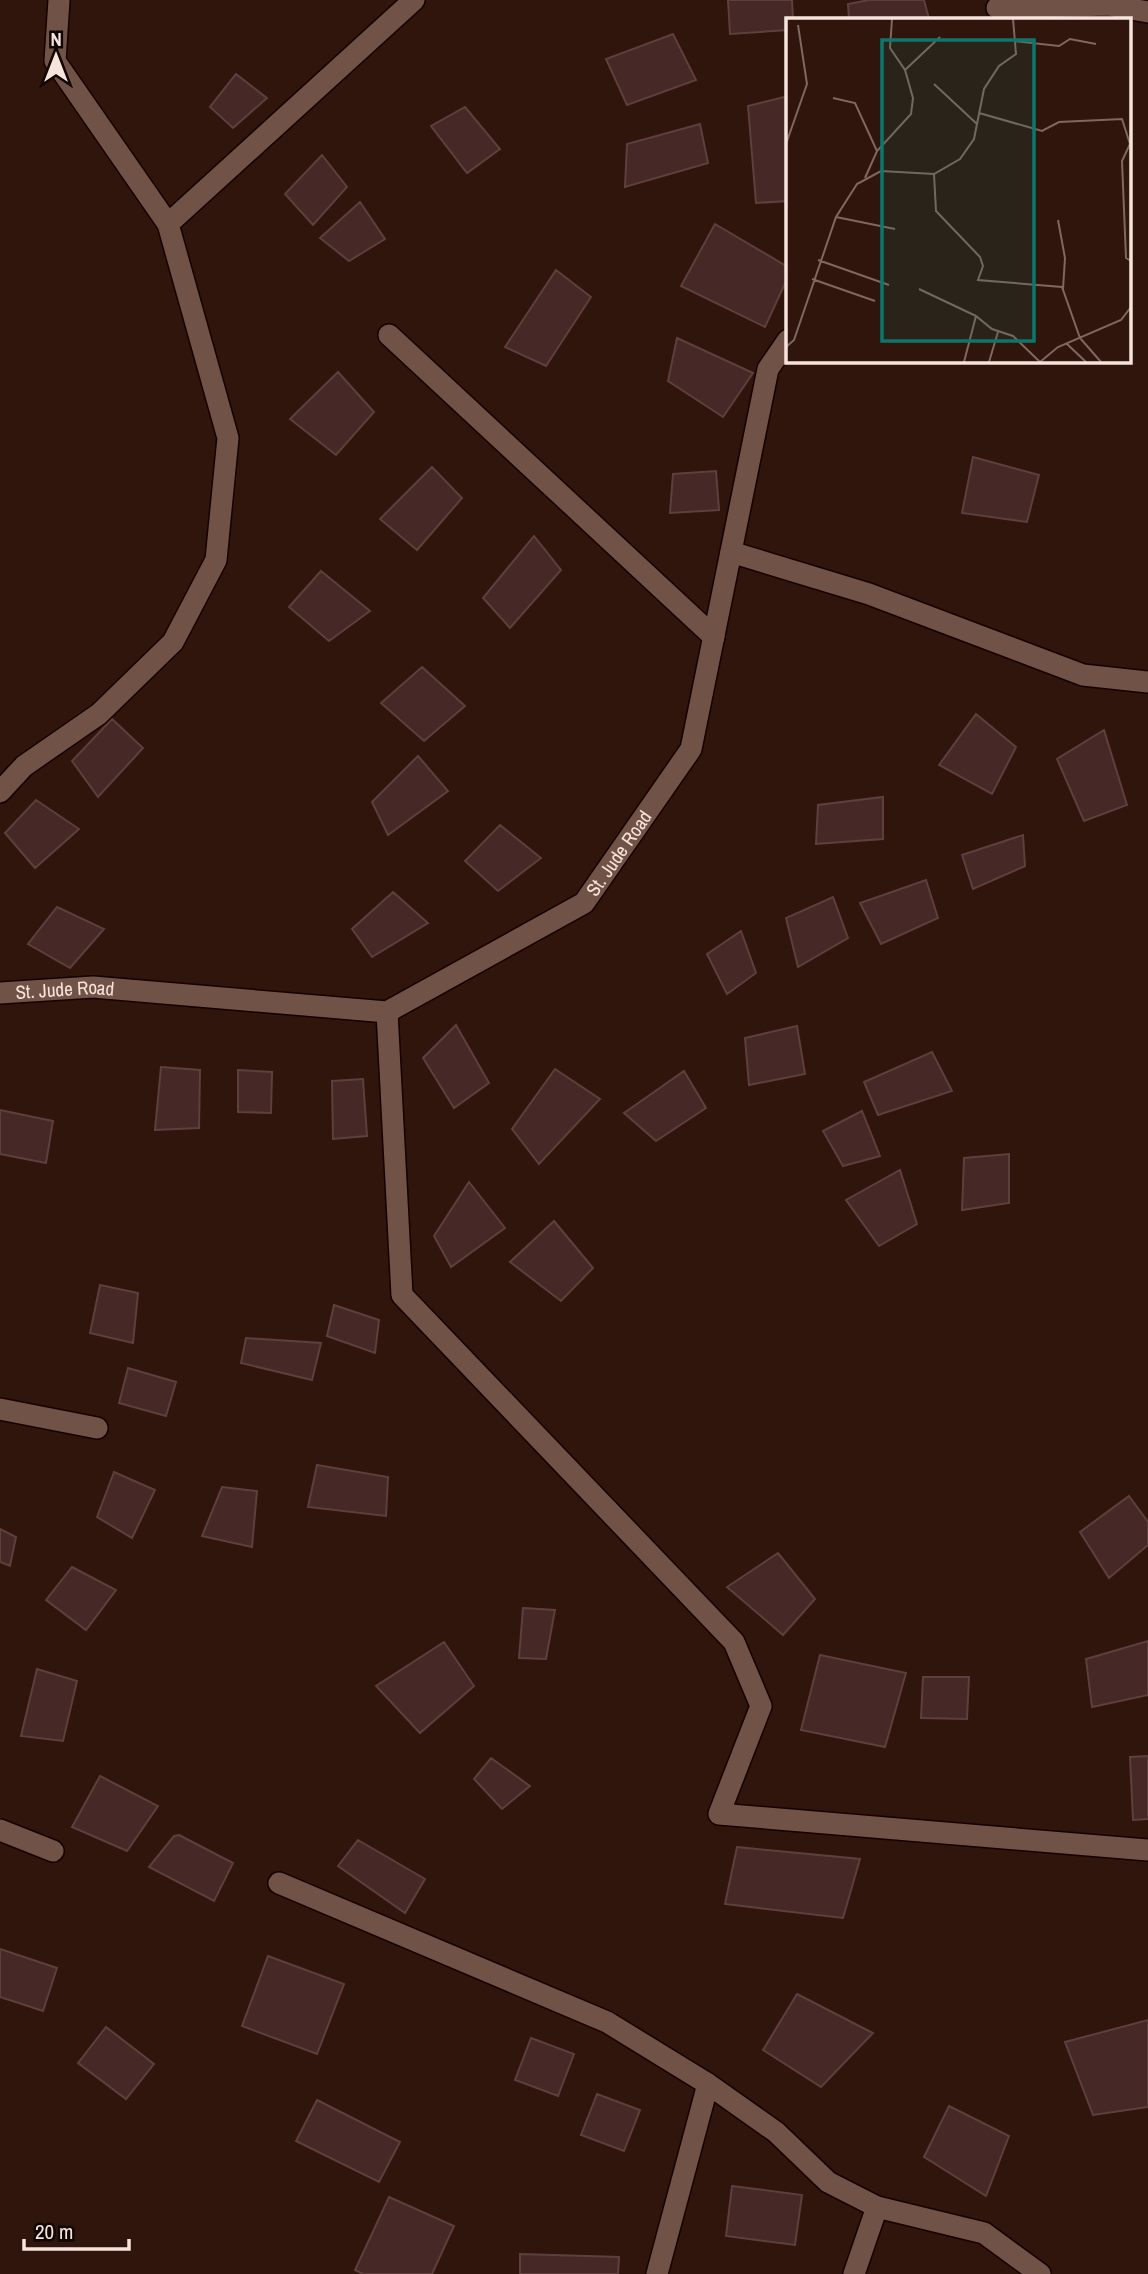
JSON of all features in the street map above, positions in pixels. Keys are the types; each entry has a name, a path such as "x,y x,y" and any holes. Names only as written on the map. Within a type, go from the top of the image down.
{"street":[{"path":"0,792 24,766 99,714 173,642 216,560 228,438 168,224 55,61 59,0"},
{"path":"168,224 414,0"},
{"path":"997,9 1108,5 1148,12"},
{"path":"389,335 714,637"},
{"name":"St. Jude Road","path":"0,993 93,987 387,1012 584,903 691,749 768,369 786,343"},
{"path":"731,552 869,594 1083,675 1148,682"},
{"path":"387,1012 402,1295 734,1642 761,1706 719,1814 1148,1850"},
{"path":"0,1409 97,1429"},
{"path":"0,1829 53,1851"},
{"path":"279,1883 607,2022 708,2084 776,2132 828,2182 877,2207 984,2233 1040,2274"},
{"path":"657,2274 708,2084"},
{"path":"854,2274 877,2207"}],"building":[{"path":"728,0 792,0 793,18 786,18 786,30 730,34"},
{"path":"869,0 924,0 929,18 849,18 848,4"},
{"path":"673,34 696,80 627,105 606,59"},
{"path":"236,74 267,98 233,128 210,107"},
{"path":"786,96 786,201 756,203 748,106"},
{"path":"465,107 500,149 467,173 431,126"},
{"path":"700,124 708,163 625,187 627,144"},
{"path":"322,155 347,187 313,225 285,194"},
{"path":"360,202 385,239 349,261 320,238"},
{"path":"715,224 786,266 786,281 765,327 681,286"},
{"path":"556,270 591,297 546,366 505,347"},
{"path":"677,338 753,373 723,417 668,381"},
{"path":"338,372 374,412 336,455 290,419"},
{"path":"973,457 1039,475 1027,522 962,513"},
{"path":"432,467 462,498 417,550 380,519"},
{"path":"716,471 719,510 670,513 673,474"},
{"path":"534,536 561,570 510,628 483,598"},
{"path":"321,571 370,611 329,641 289,607"},
{"path":"422,667 465,706 424,741 381,703"},
{"path":"976,714 1016,747 992,794 939,765"},
{"path":"112,719 143,748 98,797 72,761"},
{"path":"1104,730 1127,805 1084,821 1057,759"},
{"path":"418,756 448,791 388,835 372,802"},
{"path":"883,797 883,839 816,844 818,805"},
{"path":"36,800 79,829 35,868 5,833"},
{"path":"500,825 541,858 498,891 465,861"},
{"path":"1023,835 1025,866 973,889 962,855"},
{"path":"926,880 938,918 881,944 860,903"},
{"path":"393,892 428,923 372,957 352,929"},
{"path":"833,897 848,938 798,967 786,918"},
{"path":"57,907 104,929 70,968 28,944"},
{"path":"741,931 756,973 727,994 707,954"},
{"path":"456,1025 489,1083 454,1108 423,1058"},
{"path":"797,1026 805,1074 749,1085 745,1038"},
{"path":"932,1052 952,1091 878,1115 864,1082"},
{"path":"161,1067 200,1070 199,1128 155,1130"},
{"path":"555,1069 600,1099 539,1164 512,1129"},
{"path":"238,1070 272,1072 271,1113 238,1112"},
{"path":"684,1071 706,1108 656,1141 624,1113"},
{"path":"363,1079 367,1136 333,1139 332,1081"},
{"path":"0,1110 53,1121 46,1163 0,1154"},
{"path":"862,1111 880,1156 843,1166 823,1131"},
{"path":"1009,1154 1009,1203 962,1210 964,1158"},
{"path":"900,1170 917,1224 879,1246 846,1200"},
{"path":"469,1182 505,1228 451,1267 434,1236"},
{"path":"554,1221 593,1268 561,1301 510,1262"},
{"path":"100,1285 138,1293 133,1343 90,1333"},
{"path":"334,1305 379,1320 375,1353 327,1336"},
{"path":"246,1338 321,1343 312,1380 241,1363"},
{"path":"128,1368 176,1382 166,1416 119,1403"},
{"path":"317,1465 388,1477 386,1516 308,1507"},
{"path":"114,1472 155,1490 132,1538 97,1517"},
{"path":"222,1487 257,1491 252,1547 202,1536"},
{"path":"1129,1496 1148,1522 1148,1545 1109,1578 1080,1532"},
{"path":"0,1529 16,1537 10,1566 0,1562"},
{"path":"778,1553 815,1599 783,1635 727,1587"},
{"path":"72,1567 116,1590 86,1630 46,1600"},
{"path":"523,1608 555,1610 546,1659 519,1658"},
{"path":"1148,1641 1148,1695 1092,1707 1086,1659"},
{"path":"444,1642 474,1686 420,1733 376,1686"},
{"path":"820,1655 906,1673 885,1747 801,1730"},
{"path":"37,1669 77,1681 63,1741 21,1736"},
{"path":"923,1677 969,1677 967,1719 921,1718"},
{"path":"1148,1756 1148,1819 1133,1820 1130,1757"},
{"path":"491,1758 530,1786 502,1809 474,1779"},
{"path":"100,1776 158,1806 127,1851 72,1827"},
{"path":"179,1835 233,1863 214,1901 149,1867 174,1836"},
{"path":"358,1840 425,1879 405,1913 338,1866"},
{"path":"737,1847 860,1859 843,1918 725,1904"},
{"path":"0,1949 57,1968 43,2011 0,1997"},
{"path":"268,1956 344,1984 317,2054 242,2026"},
{"path":"797,1994 873,2033 821,2087 763,2050"},
{"path":"1148,2020 1148,2107 1093,2115 1065,2042"},
{"path":"106,2027 154,2064 126,2099 78,2063"},
{"path":"531,2038 574,2054 558,2096 515,2080"},
{"path":"597,2094 640,2110 624,2151 581,2135"},
{"path":"317,2100 400,2142 379,2182 296,2141"},
{"path":"949,2106 1009,2136 986,2196 924,2157"},
{"path":"732,2186 802,2195 795,2245 726,2236"},
{"path":"389,2197 454,2226 432,2274 363,2274 355,2270"},
{"path":"520,2254 619,2257 618,2274 520,2274"}]}
